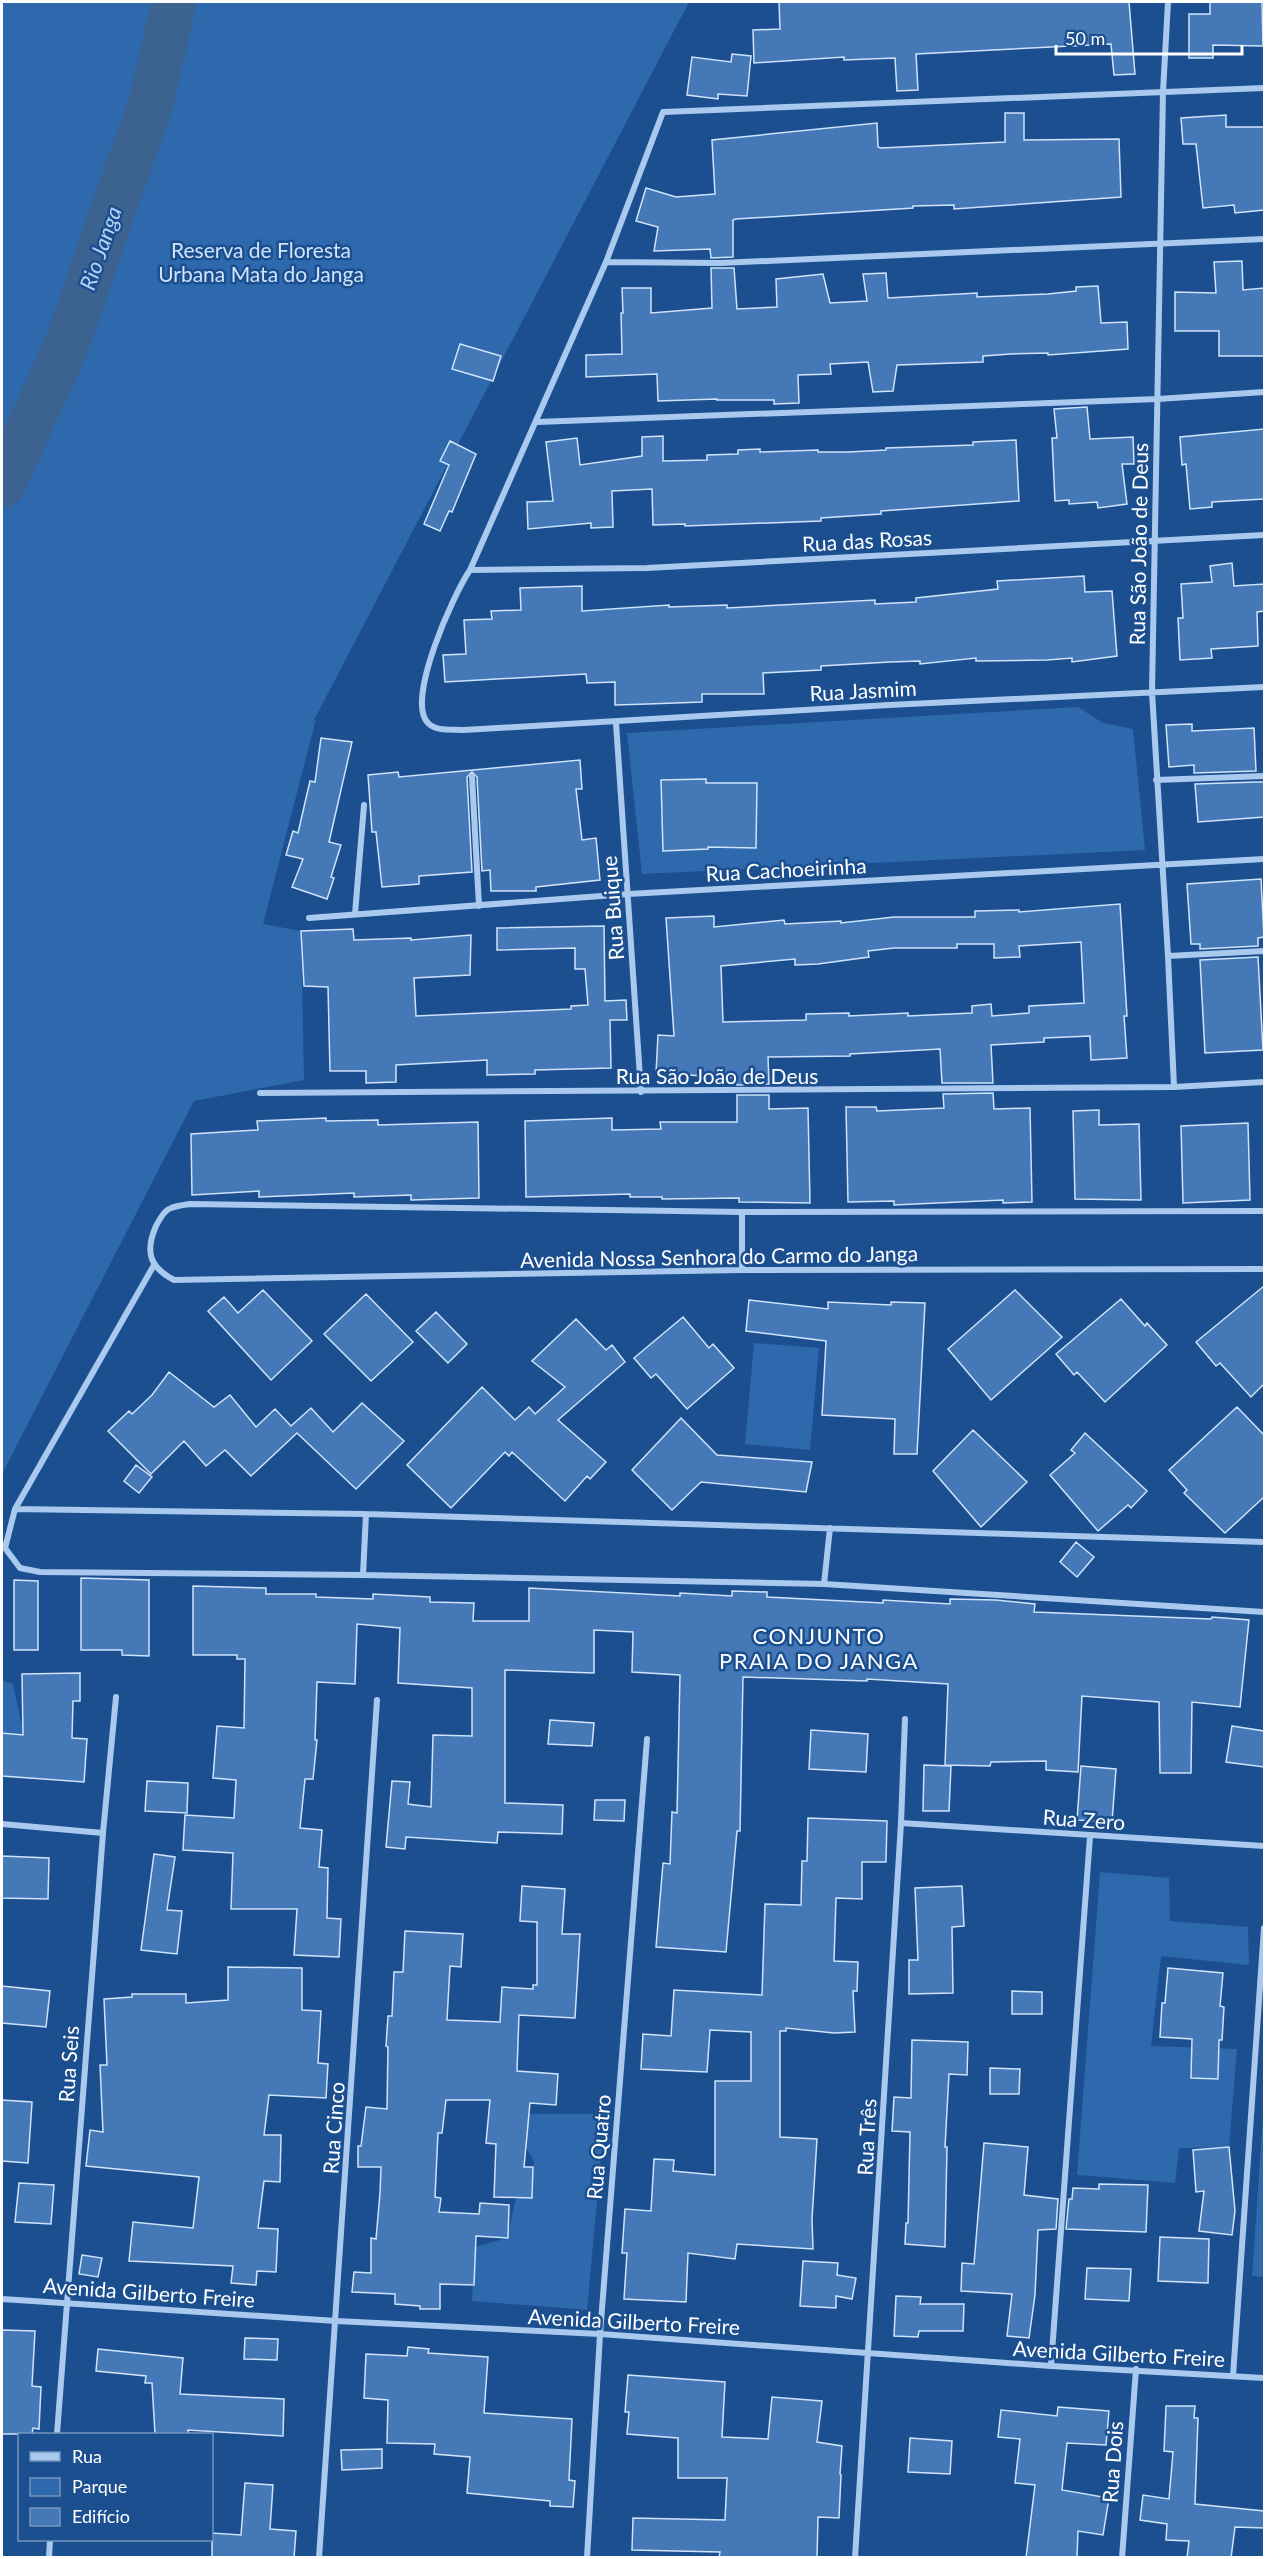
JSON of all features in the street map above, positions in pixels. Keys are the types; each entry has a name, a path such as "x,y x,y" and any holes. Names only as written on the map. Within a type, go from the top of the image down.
{"street":[{"name":"Rua São João de Deus","path":"1168,2 1163,92 1152,692 1174,1087"},
{"path":"471,570 606,262 663,112 1264,88"},
{"path":"606,262 720,263 1264,239"},
{"path":"537,422 1158,399 1264,392"},
{"name":"Rua das Rosas","path":"471,570 647,568 1264,535"},
{"name":"Rua Jasmim","path":"471,570 460,585 448,609 432,653 422,698 422,713 428,723 438,729 464,730 616,723 889,705 1264,687"},
{"name":"Rua Buique","path":"616,723 641,1092"},
{"path":"1156,780 1264,776"},
{"path":"471,777 479,906"},
{"path":"355,914 364,805"},
{"name":"Rua Cachoeirinha","path":"309,918 628,894 1264,859"},
{"path":"1168,956 1264,951"},
{"name":"Rua São João de Deus","path":"260,1092 641,1092 1174,1087 1264,1082"},
{"path":"1264,1211 742,1212 190,1204 169,1208 158,1221 150,1240 150,1252 154,1265 15,1509 5,1548 20,1568 40,1572 363,1575 824,1584 1264,1612"},
{"path":"742,1212 742,1270"},
{"name":"Avenida Nossa Senhora do Carmo do Janga","path":"154,1265 161,1273 174,1280 742,1270 1264,1269"},
{"path":"15,1509 366,1514 1264,1542"},
{"path":"363,1575 366,1514"},
{"path":"824,1584 830,1528"},
{"name":"Rua Seis","path":"57,2433 103,1833 116,1697"},
{"name":"Rua Cinco","path":"319,2558 377,1700"},
{"name":"Rua Três","path":"855,2558 901,1823 905,1719"},
{"name":"Rua Quatro","path":"587,2558 600,2334 647,1738"},
{"name":"Rua Zero","path":"901,1823 1264,1846"},
{"path":"2,1824 103,1833"},
{"path":"1051,2366 1090,1836"},
{"path":"1233,2376 1264,1929"},
{"name":"Avenida Gilberto Freire","path":"2,2299 336,2321 600,2334 1051,2366 1264,2378"},
{"name":"Rua Dois","path":"1122,2558 1136,2369"},
{"path":"49,2558 50,2541"}],"green space":[{"name":"Reserva de Floresta Urbana Mata do Janga","path":"2,2 689,2 313,722 316,719 263,924 301,931 304,1080 194,1101 2,1474"},
{"path":"1078,707 1103,723 1133,729 1145,850 642,874 627,733"},
{"path":"754,1343 819,1348 810,1450 745,1444"},
{"path":"2,1680 13,1684 24,1735 2,1733"},
{"path":"1100,1872 1169,1878 1170,1921 1248,1927 1249,1965 1161,1956 1151,2046 1237,2049 1229,2147 1179,2148 1175,2183 1077,2175"},
{"path":"1264,2101 1264,2277 1252,2276"},
{"path":"529,2114 605,2114 587,2310 472,2301 475,2247 507,2238 516,2198 532,2198 534,2161 526,2147"}],"building":[{"path":"779,2 1129,2 1135,74 1114,75 1111,44 916,54 918,90 897,91 895,58 844,60 844,57 754,63 753,30 780,29"},
{"path":"1210,2 1262,2 1263,46 1213,45 1213,58 1189,58 1189,14 1210,14"},
{"path":"732,54 751,56 747,96 718,94 718,99 687,95 692,57 731,62"},
{"path":"1005,113 1024,113 1024,140 1119,139 1121,197 954,209 954,205 913,206 913,208 736,219 733,220 733,257 711,258 710,249 654,251 658,227 636,221 646,188 676,197 715,194 712,140 877,123 878,147 881,148 1005,142"},
{"path":"1226,115 1226,127 1264,127 1264,210 1235,213 1234,205 1203,208 1196,144 1183,144 1181,118"},
{"path":"1242,261 1243,290 1264,288 1264,356 1219,356 1219,331 1175,331 1175,292 1216,293 1214,262"},
{"path":"711,268 734,268 737,309 777,307 776,279 823,274 830,303 867,301 863,274 886,273 888,298 977,293 977,297 1048,294 1076,291 1076,287 1098,286 1101,323 1127,322 1128,349 1048,355 1048,353 1011,354 983,356 983,362 897,365 893,391 873,392 868,362 830,364 831,374 798,375 799,403 774,404 774,400 717,399 658,401 657,374 586,377 586,355 622,354 622,288 651,288 651,313 712,308"},
{"path":"460,344 501,356 493,381 452,369"},
{"path":"1087,407 1090,439 1133,437 1134,464 1122,464 1127,504 1098,508 1097,502 1069,504 1069,500 1055,501 1052,438 1057,438 1054,409"},
{"path":"1264,429 1264,499 1212,502 1212,507 1190,509 1186,464 1182,465 1180,437"},
{"path":"663,436 663,461 707,460 707,455 738,454 738,450 848,452 886,450 886,448 973,445 973,442 1016,440 1019,501 881,511 881,514 821,518 821,521 685,526 685,524 653,525 652,489 612,491 613,527 591,528 591,523 528,529 527,502 553,501 546,442 577,438 580,465 642,456 642,437"},
{"path":"450,441 476,454 452,512 449,511 440,531 424,524 449,465 440,461"},
{"path":"1232,563 1234,586 1264,584 1264,611 1257,612 1258,646 1211,649 1212,658 1180,660 1178,618 1183,618 1181,584 1212,582 1210,566"},
{"path":"1084,576 1085,592 1112,591 1117,656 1072,662 1072,658 976,661 976,658 920,664 920,661 821,666 821,670 763,673 764,694 702,694 702,702 615,705 615,682 587,683 586,674 445,682 443,655 466,654 464,620 492,619 491,611 521,610 520,588 582,586 582,611 669,605 669,607 727,605 727,608 875,600 875,604 916,602 916,598 998,589 997,581"},
{"path":"1192,724 1192,731 1254,728 1256,771 1194,773 1194,765 1169,767 1166,725"},
{"path":"321,738 352,742 329,842 341,845 327,899 292,887 303,859 286,855 293,831 298,833 310,781 315,782"},
{"path":"580,760 582,789 576,789 582,840 596,838 600,880 536,887 536,891 491,891 490,870 482,871 477,777 472,772 467,777 472,872 419,876 419,884 382,887 376,832 372,832 368,775 398,772 399,777"},
{"path":"706,779 706,783 757,783 756,848 708,847 708,849 663,851 661,780"},
{"path":"1264,782 1264,817 1198,822 1195,784"},
{"path":"1261,879 1264,937 1258,938 1258,946 1200,949 1200,944 1191,944 1187,884"},
{"path":"1120,904 1127,1016 1124,1016 1127,1058 1091,1060 1090,1036 1044,1038 1044,1042 991,1045 993,1083 942,1083 940,1049 850,1054 850,1056 768,1057 769,1084 737,1085 736,1078 656,1073 658,1035 674,1036 666,918 714,916 714,927 784,920 785,924 841,921 841,923 894,917 975,917 975,911 1019,910 1019,912","holes":["1081,942 1084,1003 1029,1006 1029,1013 992,1016 991,1004 972,1006 972,1013 908,1016 908,1013 849,1016 849,1013 806,1014 806,1020 723,1022 721,966 795,959 795,965 818,964 869,957 868,951 894,948 957,948 957,944 994,944 994,958 1020,957 1019,946"]},
{"path":"604,926 605,1001 626,1000 627,1020 610,1020 611,1068 535,1070 535,1074 487,1075 487,1060 396,1065 396,1082 366,1083 366,1071 330,1071 328,987 304,986 301,931 353,929 354,940 411,938 411,940 471,935 470,975 414,978 416,1016 571,1009 571,1006 588,1005 585,969 575,969 575,948 497,950 497,928"},
{"path":"1258,957 1263,1050 1205,1053 1200,960"},
{"path":"993,1093 994,1109 1030,1108 1032,1202 1003,1203 1003,1200 894,1205 894,1201 848,1202 846,1107 876,1107 877,1111 944,1108 943,1094"},
{"path":"737,1095 769,1095 769,1109 808,1108 810,1203 739,1202 739,1198 662,1199 662,1197 630,1197 630,1194 526,1197 525,1121 612,1118 612,1130 661,1129 660,1122 737,1122"},
{"path":"1099,1110 1099,1125 1139,1124 1141,1200 1075,1199 1073,1111"},
{"path":"326,1118 326,1121 378,1120 378,1125 478,1122 479,1198 411,1200 411,1195 354,1197 354,1193 259,1197 259,1191 192,1195 191,1134 258,1130 257,1121"},
{"path":"1248,1123 1250,1200 1183,1203 1181,1126"},
{"path":"1264,1286 1264,1384 1251,1397 1220,1363 1216,1366 1196,1342"},
{"path":"263,1290 312,1341 271,1380 208,1311 224,1297 238,1313"},
{"path":"1015,1290 1062,1337 991,1400 948,1349"},
{"path":"366,1294 413,1342 371,1381 324,1334"},
{"path":"1121,1299 1145,1326 1147,1323 1167,1345 1105,1402 1077,1372 1074,1375 1056,1354"},
{"path":"749,1300 828,1309 828,1302 891,1305 891,1302 925,1303 917,1454 894,1454 895,1419 822,1415 826,1341 746,1331"},
{"path":"436,1312 467,1344 448,1363 416,1331"},
{"path":"683,1317 709,1348 713,1344 734,1368 687,1409 656,1374 651,1378 634,1358"},
{"path":"576,1319 606,1350 612,1345 625,1362 558,1420 606,1462 590,1479 587,1476 565,1501 512,1452 509,1456 505,1452 451,1508 407,1465 482,1387 515,1420 529,1407 535,1414 565,1387 532,1361"},
{"path":"169,1372 214,1407 230,1395 256,1427 275,1409 291,1426 311,1408 333,1432 362,1403 404,1441 356,1489 297,1433 251,1476 225,1450 206,1466 184,1441 151,1474 108,1431 129,1411 132,1414 152,1395"},
{"path":"1237,1407 1264,1435 1264,1497 1225,1533 1184,1493 1187,1490 1169,1470"},
{"path":"681,1418 717,1455 812,1462 806,1492 701,1482 672,1510 632,1470"},
{"path":"973,1430 1027,1482 981,1527 933,1471"},
{"path":"1085,1433 1147,1491 1131,1508 1128,1505 1098,1531 1050,1475 1075,1453 1071,1450"},
{"path":"136,1465 152,1477 139,1493 124,1481"},
{"path":"1076,1542 1094,1557 1077,1577 1060,1562"},
{"path":"81,1578 149,1580 149,1656 122,1655 122,1650 81,1650"},
{"path":"14,1580 38,1581 38,1650 14,1650"},
{"path":"193,1586 266,1588 266,1594 316,1594 316,1597 373,1599 373,1594 430,1597 430,1602 474,1603 473,1621 529,1621 529,1588 680,1596 680,1593 732,1596 732,1591 767,1592 767,1597 883,1603 883,1600 950,1604 950,1599 996,1600 1035,1604 1034,1612 1249,1620 1240,1707 1192,1702 1191,1773 1160,1773 1159,1702 1082,1696 1078,1772 1046,1770 1046,1761 991,1762 990,1766 945,1765 948,1684 867,1679 867,1681 743,1677 740,1831 737,1831 726,1952 656,1947 663,1863 670,1864 672,1812 677,1813 680,1675 632,1672 633,1632 594,1630 594,1673 505,1670 505,1803 563,1805 562,1834 498,1832 497,1843 406,1837 405,1849 386,1847 392,1781 410,1782 408,1804 431,1807 433,1735 472,1736 472,1688 398,1683 400,1628 357,1624 355,1684 317,1682 315,1740 317,1740 313,1779 305,1779 300,1828 322,1830 319,1867 328,1868 327,1918 341,1919 339,1957 294,1955 297,1909 231,1909 233,1853 183,1850 185,1815 234,1818 236,1780 213,1778 217,1726 244,1728 245,1659 237,1659 237,1655 193,1655"},
{"path":"80,1673 80,1701 73,1701 72,1738 87,1739 84,1782 2,1776 2,1733 23,1735 22,1674"},
{"path":"550,1720 594,1723 592,1746 548,1744"},
{"path":"1232,1726 1264,1731 1264,1767 1226,1762"},
{"path":"811,1730 868,1734 866,1772 809,1769"},
{"path":"924,1765 951,1766 949,1811 923,1811"},
{"path":"1081,1766 1116,1769 1112,1822 1077,1820"},
{"path":"147,1781 188,1783 187,1813 145,1811"},
{"path":"595,1800 625,1800 624,1821 594,1820"},
{"path":"808,1818 887,1821 886,1862 862,1862 862,1899 836,1898 834,1961 858,1962 857,1991 853,1991 855,2032 834,2033 786,2028 786,2031 780,2031 780,2137 817,2139 812,2219 813,2249 737,2244 735,2259 688,2253 686,2302 624,2299 627,2253 622,2253 625,2209 651,2211 654,2159 674,2160 673,2171 715,2175 715,2081 751,2081 751,2032 710,2030 707,2072 641,2069 643,2034 671,2036 674,1990 762,1995 765,1904 801,1905 802,1861 807,1861"},
{"path":"154,1854 175,1857 167,1910 182,1911 177,1954 141,1950"},
{"path":"2,1856 49,1858 48,1899 2,1898"},
{"path":"522,1886 565,1889 562,1934 580,1934 575,2018 519,2015 517,2071 558,2074 556,2105 530,2103 524,2167 533,2167 532,2198 494,2197 496,2144 486,2143 490,2100 446,2100 442,2133 438,2133 435,2197 441,2198 439,2212 479,2214 480,2203 509,2205 508,2238 476,2236 474,2285 440,2284 440,2309 420,2309 420,2306 395,2304 395,2294 352,2292 354,2272 371,2273 371,2238 376,2239 381,2167 358,2167 358,2146 361,2146 366,2107 387,2109 388,2016 392,2016 394,1972 403,1972 405,1931 463,1934 461,1967 450,1966 447,2020 500,2022 502,1987 533,1989 533,1985 537,1985 537,1922 520,1921"},
{"path":"962,1886 964,1926 952,1927 953,1993 909,1994 909,1960 918,1960 915,1888"},
{"path":"228,1967 302,1968 302,2010 321,2011 318,2063 328,2064 326,2098 269,2095 264,2135 281,2135 280,2182 264,2181 258,2228 278,2229 276,2272 257,2271 256,2285 231,2283 233,2266 129,2261 133,2222 193,2228 199,2177 86,2166 90,2130 103,2132 100,2065 107,2065 104,1999 132,1997 132,1994 186,1994 186,2003 228,2000"},
{"path":"1168,1968 1223,1973 1220,2006 1224,2007 1222,2040 1219,2040 1218,2079 1191,2078 1192,2039 1160,2037 1162,2003 1165,2003"},
{"path":"2,1986 50,1991 46,2027 2,2023"},
{"path":"1012,1991 1042,1992 1042,2014 1012,2014"},
{"path":"912,2040 968,2042 967,2075 949,2074 945,2147 947,2147 945,2247 905,2244 906,2223 908,2223 910,2132 892,2131 894,2097 911,2098"},
{"path":"990,2068 1020,2069 1019,2094 990,2094"},
{"path":"2,2100 32,2102 28,2163 2,2161"},
{"path":"984,2143 1028,2147 1024,2195 1058,2199 1056,2229 1038,2230 1035,2295 1029,2338 1007,2336 1012,2294 961,2291 962,2263 974,2264"},
{"path":"1229,2147 1235,2211 1232,2235 1199,2231 1204,2191 1196,2192 1193,2150"},
{"path":"19,2183 54,2185 51,2224 15,2222"},
{"path":"1099,2184 1148,2185 1146,2232 1066,2229 1069,2199 1072,2199 1073,2188 1099,2189"},
{"path":"1160,2237 1209,2239 1208,2283 1158,2281"},
{"path":"82,2255 102,2258 98,2277 79,2274"},
{"path":"803,2261 838,2263 837,2275 856,2278 852,2299 836,2296 836,2308 800,2306"},
{"path":"1087,2268 1131,2269 1129,2301 1085,2299"},
{"path":"896,2296 921,2297 920,2304 964,2304 963,2331 919,2331 918,2337 894,2336"},
{"path":"2,2330 35,2331 32,2386 41,2387 39,2429 33,2428 32,2433 2,2434"},
{"path":"245,2338 278,2339 277,2360 244,2359"},
{"path":"408,2347 429,2349 428,2353 488,2357 484,2413 572,2419 569,2480 575,2481 573,2507 550,2506 550,2501 467,2493 470,2457 434,2454 435,2444 387,2443 388,2400 364,2398 366,2354 407,2356"},
{"path":"98,2349 183,2358 180,2394 284,2399 283,2436 188,2430 188,2433 155,2433 152,2383 145,2383 146,2376 96,2371"},
{"path":"628,2375 725,2382 722,2437 768,2439 772,2397 822,2401 817,2442 842,2446 839,2518 818,2517 817,2558 719,2558 720,2552 632,2550 633,2518 725,2520 727,2478 678,2478 678,2438 627,2434 629,2412 625,2412"},
{"path":"1166,2406 1195,2406 1194,2418 1198,2418 1195,2504 1264,2511 1264,2528 1235,2527 1231,2558 1187,2558 1189,2541 1166,2540 1167,2524 1140,2520 1143,2495 1169,2499 1173,2452 1164,2451"},
{"path":"1058,2407 1109,2411 1106,2445 1067,2443 1062,2490 1109,2498 1103,2535 1078,2531 1077,2558 1026,2558 1035,2485 1015,2483 1020,2439 998,2437 1001,2410 1057,2416"},
{"path":"910,2438 952,2441 950,2474 908,2472"},
{"path":"382,2449 382,2468 342,2470 341,2450"},
{"path":"245,2483 273,2485 270,2529 296,2531 294,2558 212,2558 213,2533 241,2535"}],"waterway":[{"name":"Rio Janga","path":"2,486 65,349 152,99 174,2"}],"district":[{"name":"CONJUNTO PRAIA DO JANGA","path":"819,1648"}]}
